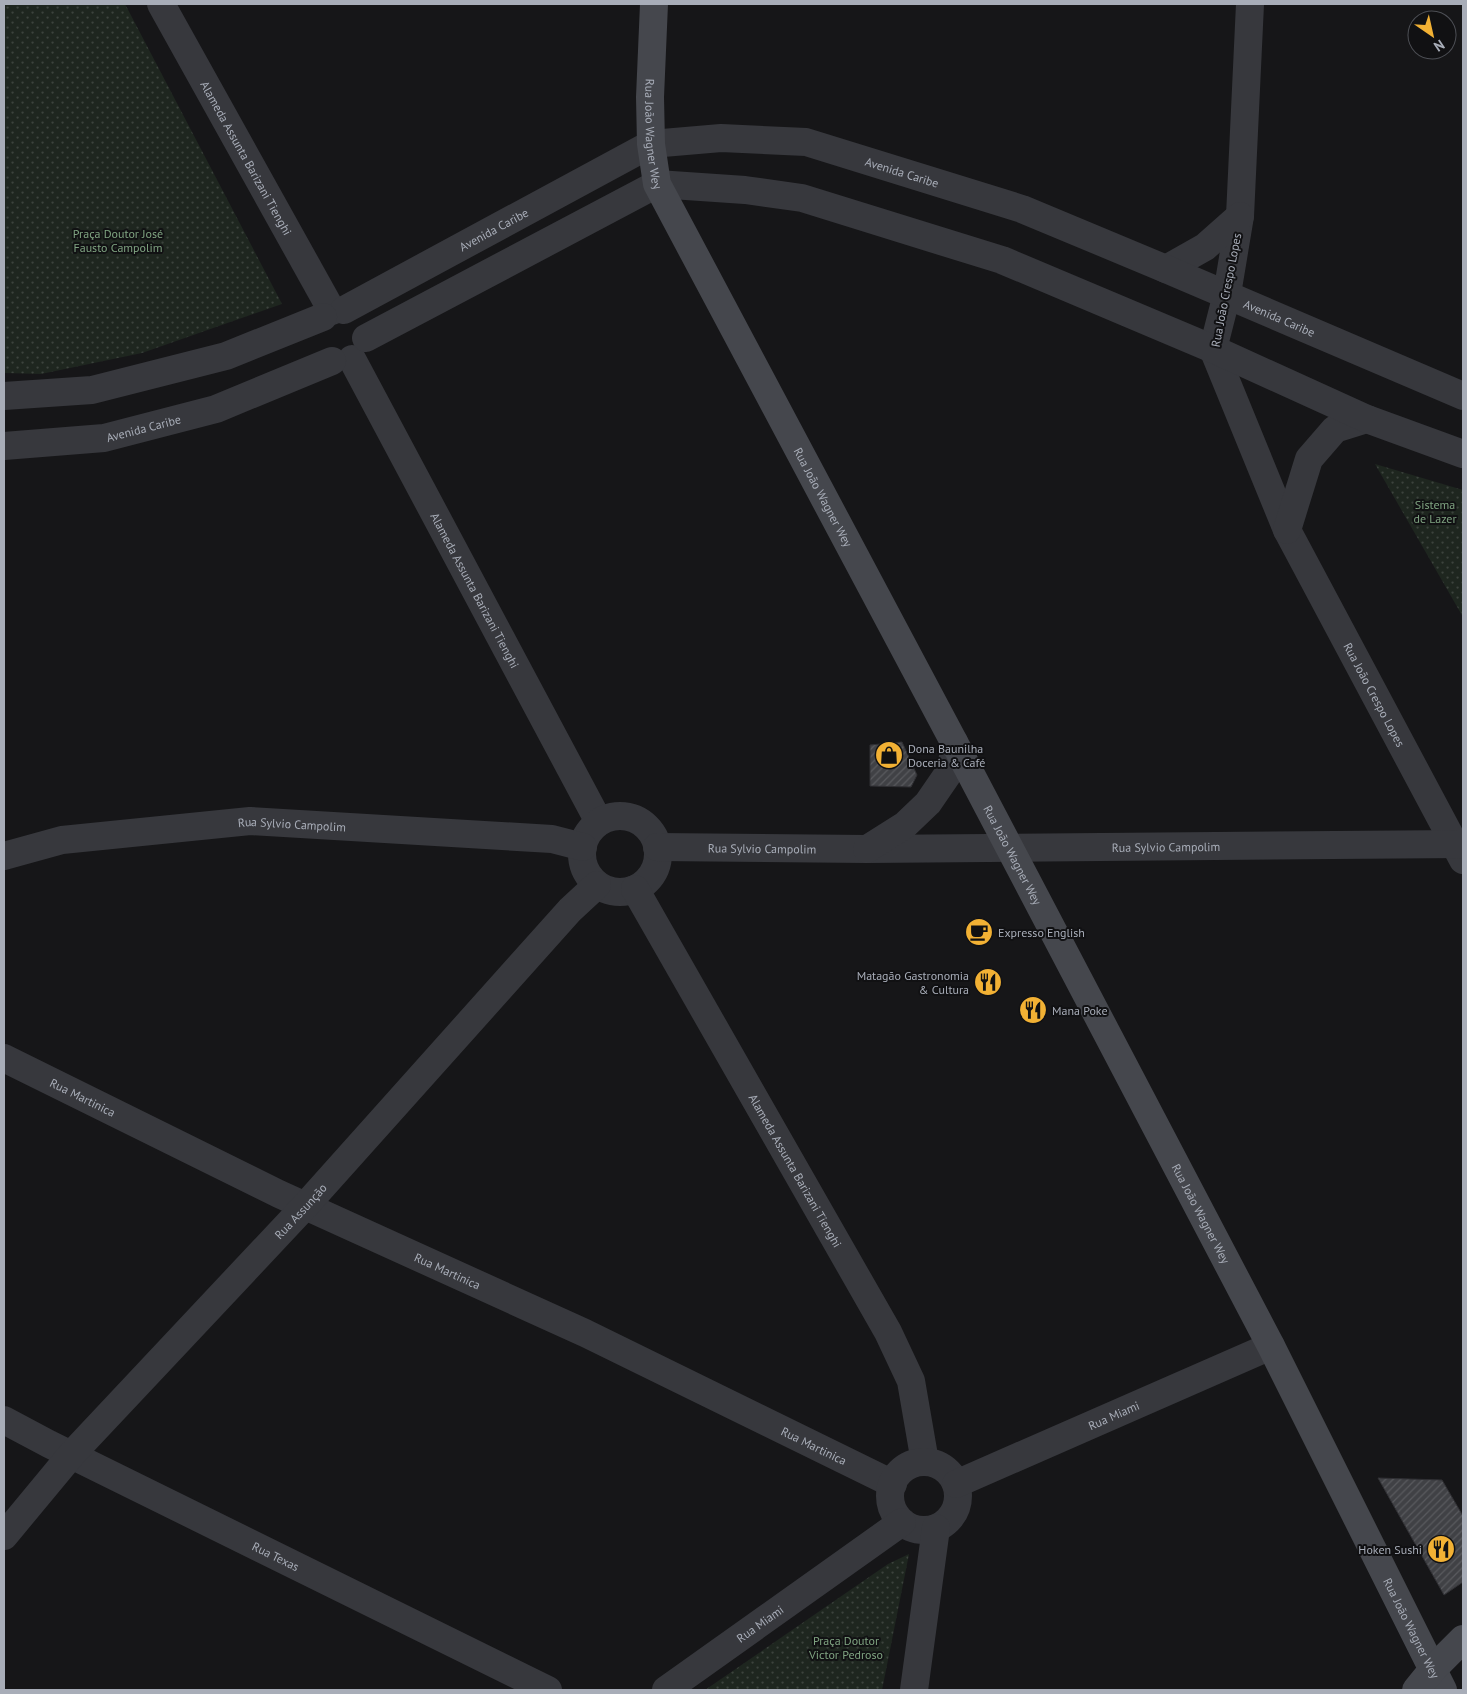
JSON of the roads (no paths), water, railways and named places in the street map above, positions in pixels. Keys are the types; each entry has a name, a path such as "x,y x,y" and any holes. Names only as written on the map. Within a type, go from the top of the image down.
{"main road":[{"name":"Rua João Wagner Wey","path":"654,4 650,97 651,144 657,184 1010,847 1271,1346 1438,1679"},
{"path":"1416,1690 1438,1679 1463,1638"}],"street":[{"name":"Alameda Assunta Barizani Tienghi","path":"161,4 333,313"},
{"name":"Rua João Crespo Lopes","path":"1250,4 1240,216 1227,294 1213,349 1287,530 1460,849"},
{"name":"Avenida Caribe","path":"4,396 92,390 226,356 333,313 651,144 721,138 806,142 1022,209 1227,294 1463,396"},
{"name":"Avenida Caribe","path":"4,446 104,438 216,409 350,352 657,184"},
{"path":"657,184 745,190 802,198 1002,260 1213,349 1368,419 1463,454"},
{"name":"Rua João Crespo Lopes","path":"1166,269 1205,247 1240,216"},
{"path":"333,313 356,315 362,322 365,330 350,352 320,353 316,346 315,328 333,313"},
{"name":"Alameda Assunta Barizani Tienghi","path":"350,352 598,822"},
{"path":"1287,530 1309,459 1334,429 1368,419"},
{"path":"867,849 905,825 928,803 952,768 954,742"},
{"path":"620,816 633,818 644,825 653,835 657,847 657,859 653,871 646,882 635,889 622,892 609,891 597,885 589,877 583,866 581,854 584,840 598,822 620,816"},
{"name":"Rua Sylvio Campolim","path":"4,856 62,840 250,820 552,839 583,847"},
{"name":"Rua Sylvio Campolim","path":"657,847 1460,849"},
{"name":"Rua Assunção","path":"4,1536 72,1454 306,1205 570,910 597,885"},
{"name":"Alameda Assunta Barizani Tienghi","path":"635,889 888,1332 911,1381 925,1462"},
{"name":"Rua Martinica","path":"4,1058 279,1194 586,1333 893,1484"},
{"name":"Rua Miami","path":"956,1484 1271,1346"},
{"name":"Rua Texas","path":"4,1420 48,1444 72,1454 548,1690"},
{"path":"925,1462 944,1468 952,1475 958,1494 955,1510 946,1522 936,1528 919,1530 902,1522 896,1514 890,1494 898,1475 905,1468 925,1462"},
{"name":"Rua Miami","path":"666,1690 902,1522"},
{"path":"914,1690 936,1528"}],"place":[{"name":"Dona Baunilha Doceria & Café","path":"889,755"},
{"name":"Expresso English","path":"979,932"},
{"name":"Matagão Gastronomia & Cultura","path":"988,982"},
{"name":"Mana Poke","path":"1033,1010"},
{"name":"Hoken Sushi","path":"1441,1549"}],"park label":[{"name":"Praça Doutor José Fausto Campolim","path":"118,240"},
{"name":"Sistema de Lazer","path":"1435,511"},
{"name":"Praça Doutor Victor Pedroso","path":"846,1647"}]}
